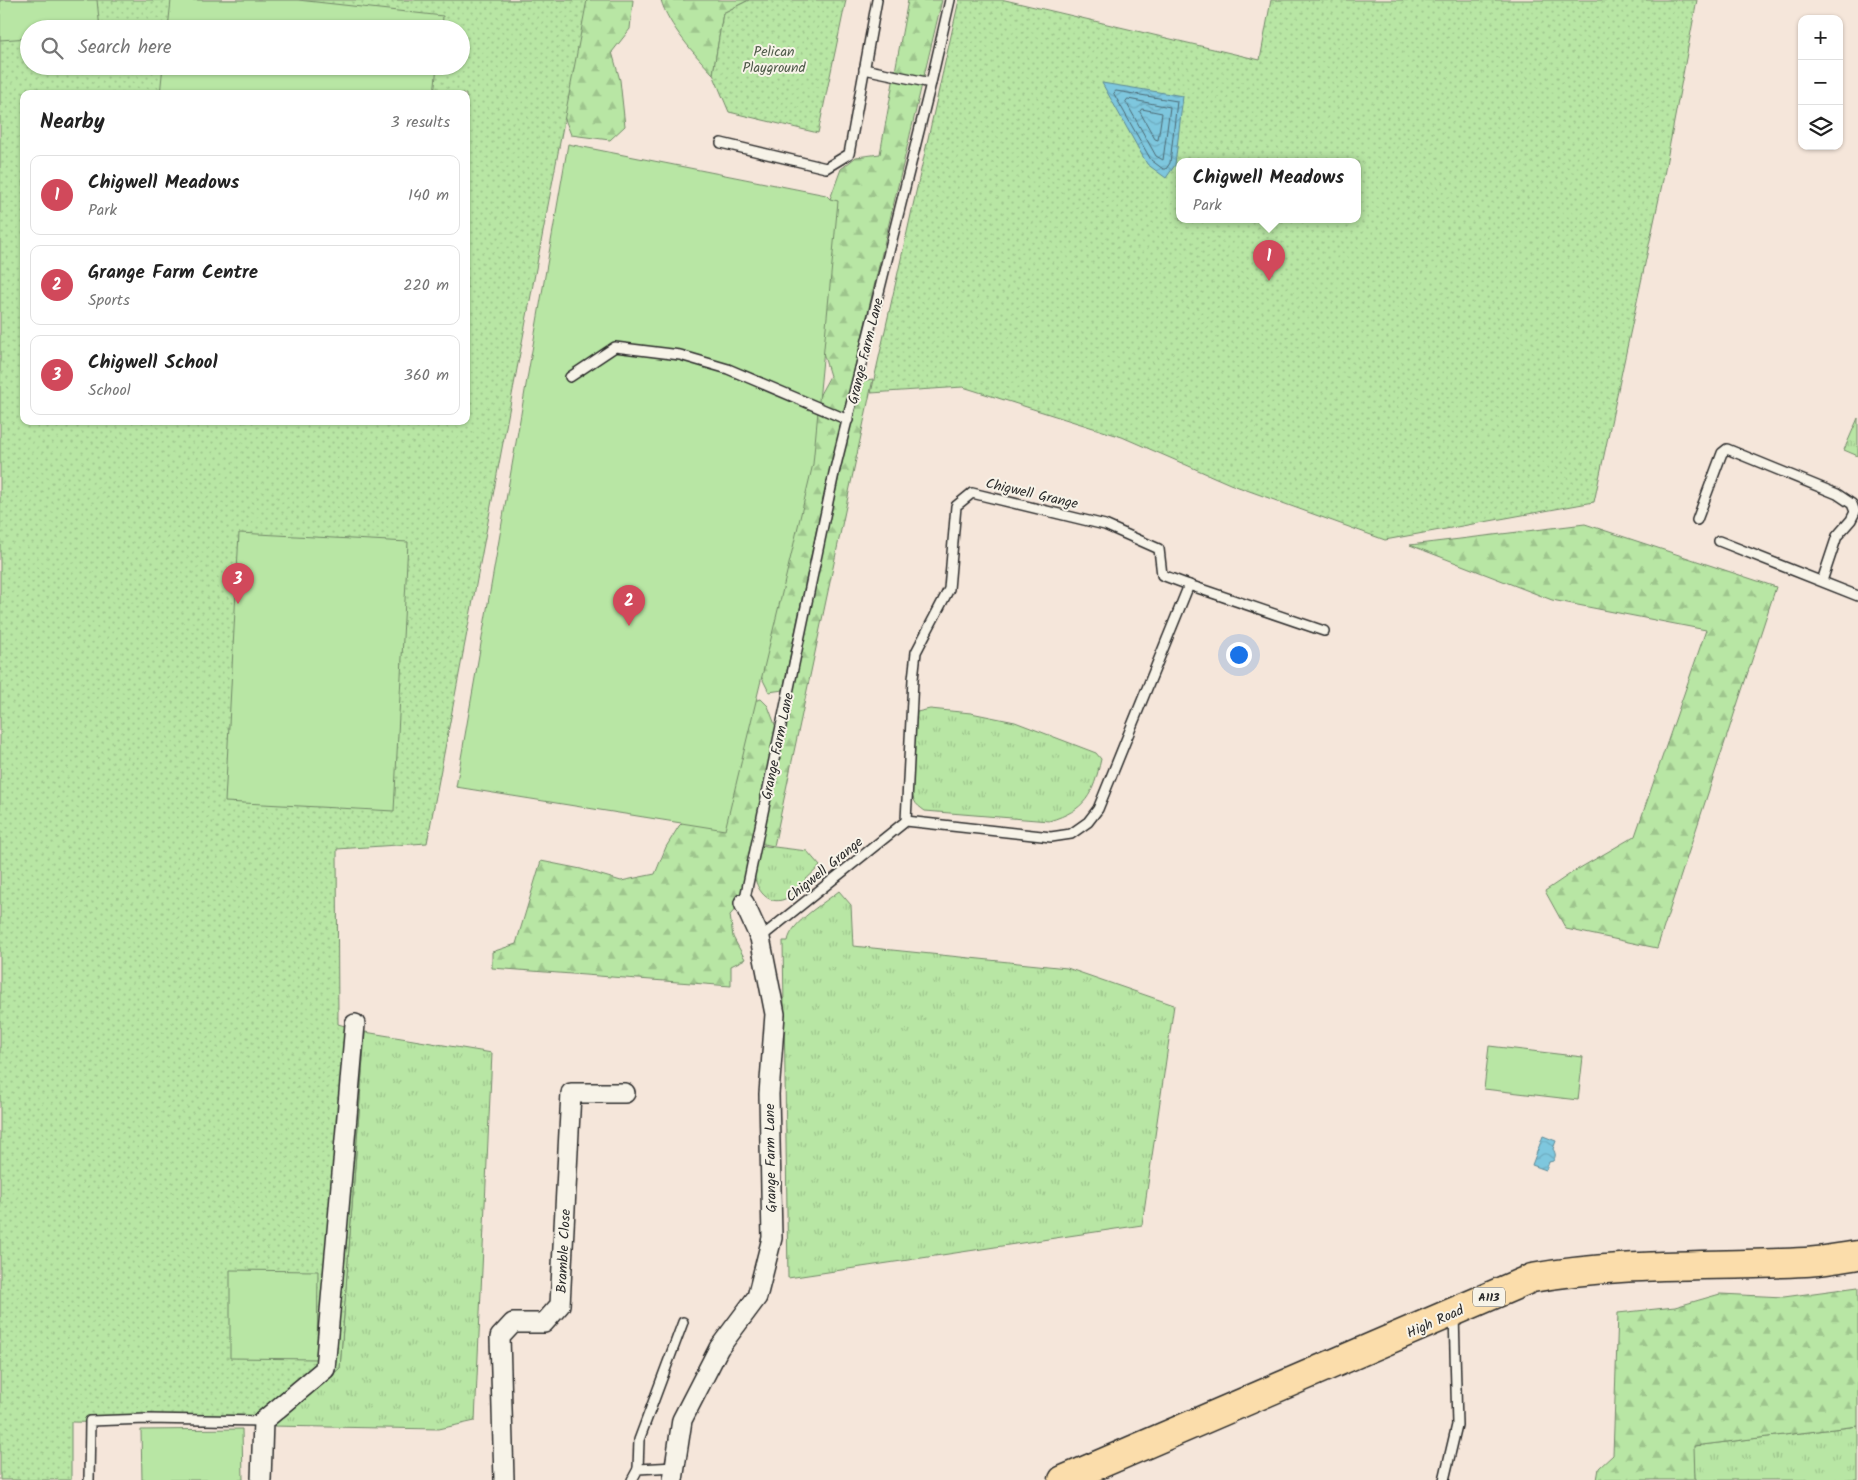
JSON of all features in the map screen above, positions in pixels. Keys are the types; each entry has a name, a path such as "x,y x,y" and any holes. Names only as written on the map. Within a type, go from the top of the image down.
{"main road":[{"name":"High Road","path":"1064,1480 1532,1278 1572,1271 1695,1264 1806,1262 1858,1255"}],"street":[{"name":"Grange Farm Lane","path":"674,1474 682,1420 719,1348 757,1297 772,1238 769,1094 775,1014 760,938 744,903"},
{"path":"261,1480 263,1421 325,1368 355,1024"},
{"name":"Bramble Close","path":"504,1480 500,1338 513,1323 544,1323 560,1305 571,1093 625,1093"}],"lane":[{"path":"721,143 826,168 849,154 877,0"},
{"name":"Grange Farm Lane","path":"744,903 832,483 950,0"},
{"path":"864,69 931,83"},
{"path":"570,377 615,347 680,356 728,369 848,420"},
{"path":"1697,520 1722,453 1727,449 1837,494 1852,504 1855,512 1851,520 1837,536 1822,581"},
{"name":"Chigwell Grange","path":"760,938 906,821 916,652 948,589 956,506 972,493 1105,525 1159,548 1162,575 1324,631"},
{"path":"1719,541 1858,596"},
{"path":"906,821 1051,837 1071,834 1088,822 1098,809 1189,585"},
{"path":"1444,1480 1457,1426 1454,1312"},
{"path":"632,1480 638,1469 639,1440 683,1322"},
{"path":"89,1480 90,1422 147,1419 263,1421"},
{"path":"638,1469 674,1474"}],"green space":[{"path":"0,0 587,0 427,843 337,849 338,1024 365,1032 340,1368 271,1426 71,1422 71,1480 0,1480"},
{"path":"0,0 97,0 99,20 20,20 20,39 0,40"},
{"path":"171,0 298,0 443,16 443,20 169,20"},
{"path":"383,0 633,0 630,29 612,52 620,80 625,126 610,140 571,135 559,103 575,30"},
{"path":"661,0 749,0 723,13 713,74 690,49 670,19"},
{"name":"Pelican Playground","path":"749,0 846,0 818,133 729,112 713,74 723,13"},
{"path":"908,0 942,0 817,527 783,690 769,692 755,664 805,422 830,376 816,329 830,199 841,169 856,157 880,154"},
{"path":"959,0 1005,0 1260,60 1271,0 1697,0 1664,175 1594,502 1385,540 1230,484 1122,437 963,387 871,393"},
{"path":"162,75 436,75 434,90 160,90"},
{"path":"568,144 826,195 830,199 838,201 813,464 725,830 456,787"},
{"path":"873,379 774,846 758,843 860,381"},
{"path":"1858,418 1858,456 1844,450"},
{"path":"1585,524 1776,587 1657,948 1566,929 1545,891 1573,872 1635,836 1706,630 1552,600 1410,545"},
{"path":"239,533 408,542 394,811 225,802"},
{"path":"761,699 768,706 777,730 739,905 730,915 733,937 745,959 731,966 731,986 492,968 492,952 516,944 541,861 581,869 621,881 655,874 666,847 679,826 693,812 745,703"},
{"path":"930,709 971,713 1015,722 1096,753 1101,759 1091,792 1080,806 1072,812 1049,821 925,811 914,800 912,793 912,771 917,712"},
{"path":"758,845 807,851 820,866 785,899 773,900 760,891 755,879 754,867"},
{"path":"839,891 851,905 853,946 1067,968 1174,1005 1142,1225 788,1278 783,941 788,941 790,934 802,920"},
{"path":"365,1032 492,1053 475,1421 439,1429 271,1426 340,1368"},
{"path":"1489,1046 1583,1057 1578,1100 1484,1089"},
{"path":"230,1270 318,1271 317,1359 230,1358"},
{"path":"1858,1287 1858,1426 1694,1446 1695,1480 1597,1480 1599,1468 1613,1455 1618,1313 1675,1307 1720,1294 1784,1297"},
{"path":"1858,1426 1858,1480 1695,1480 1693,1446"},
{"path":"242,1429 243,1480 142,1480 141,1430"}],"water":[{"path":"1102,83 1183,96 1175,165 1166,178 1147,164"},
{"path":"1543,1136 1556,1141 1553,1149 1555,1158 1549,1162 1546,1170 1532,1165"}],"place":[{"name":"Chigwell Meadows","path":"1269,281"},
{"name":"Chigwell School","path":"238,604"},
{"name":"Grange Farm Centre","path":"629,626"}]}
